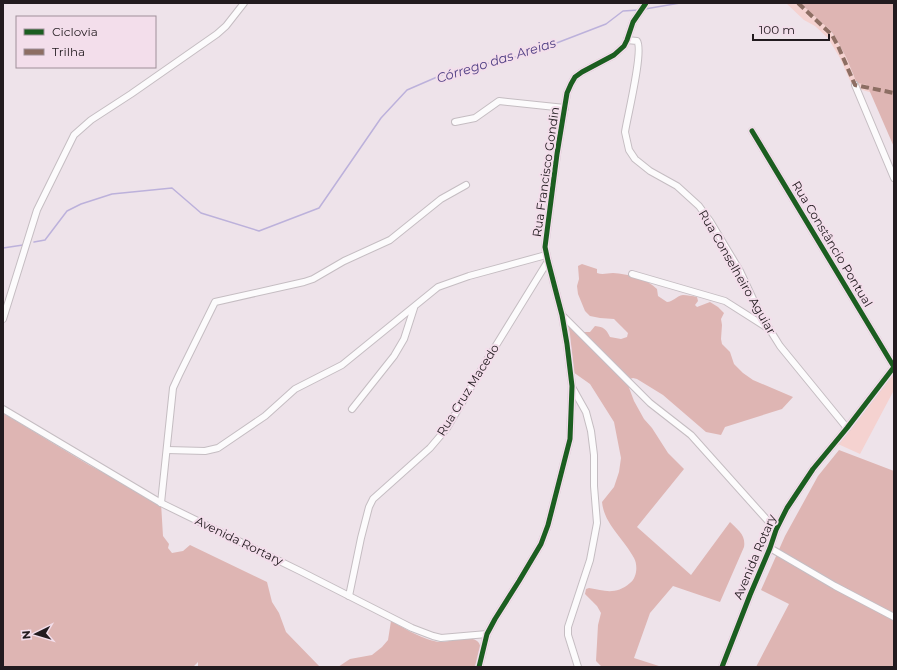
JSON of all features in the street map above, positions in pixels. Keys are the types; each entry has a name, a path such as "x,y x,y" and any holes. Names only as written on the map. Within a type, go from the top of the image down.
{"street":[{"path":"3,319 37,210 74,135 91,120 132,94 217,34 244,3"},
{"name":"Rua Francisco Gondin","path":"479,667 487,634 541,544 548,525 570,438 572,386 567,344 562,315 547,258 546,241 567,93 576,77 582,72 614,55 624,46 631,26 646,3"},
{"name":"Rua Conselheiro Aguiar","path":"627,40 638,42 640,49 625,132 629,150 642,166 677,186 699,206 710,221 740,271 770,330 780,346 848,428"},
{"path":"855,85 894,178"},
{"path":"455,122 475,118 499,101 565,108"},
{"name":"Rua Constâncio Pontual","path":"752,131 894,367"},
{"path":"161,503 171,403 175,383 215,302 313,279 344,261 390,240 442,199 466,185"},
{"path":"167,450 205,451 218,448 264,416 295,389 342,365 443,285 469,276 547,258"},
{"name":"Rua Cruz Macedo","path":"349,596 360,538 373,498 430,448 447,428 547,258"},
{"path":"632,274 725,301 770,330"},
{"path":"352,409 394,356 404,339 414,308"},
{"path":"562,315 650,403 684,428 695,439 776,530"},
{"name":"Avenida Rotary","path":"722,667 776,530 787,508 813,469 848,428 894,367"},
{"path":"572,386 582,402 589,421 594,455 594,486 597,523 590,560 568,627 568,636 578,667"},
{"name":"Avenida Rortary","path":"3,408 161,503 235,538 412,628 433,636 450,637 487,634"},
{"path":"770,548 835,586 894,617"}],"shaded area":[{"path":"786,3 800,3 830,30 846,57 854,77 894,91 883,96 859,89 852,85 840,58 828,38 815,26 804,20"},
{"path":"800,3 894,3 894,147 867,85 856,81 846,57 830,30"},
{"path":"582,264 597,269 597,273 599,274 613,273 642,279 653,285 657,289 658,296 667,302 686,295 697,297 698,301 695,305 697,307 710,302 718,307 724,313 721,319 722,344 730,352 734,364 753,380 793,397 782,409 725,427 721,435 706,432 663,395 637,379 633,378 630,380 583,332 590,332 595,326 604,329 610,337 621,339 627,337 628,333 614,319 590,316 585,311 578,294 577,286 579,279 578,266"},
{"path":"568,324 628,385 634,401 644,419 652,428 668,453 684,469 637,527 691,575 730,522 741,533 744,539 744,547 720,602 673,586 650,613 634,658 662,667 602,667 596,661 598,625 601,613 597,606 585,594 586,589 589,588 615,591 625,587 634,578 636,564 630,551 606,517 602,502 614,487 619,472 621,458 614,422 590,384 573,372"},
{"path":"892,375 894,377 894,390 860,454 838,444"},
{"path":"3,413 89,465 161,503 163,536 169,544 168,548 172,553 183,551 190,545 267,582 272,602 279,613 286,632 320,667 198,667 198,662 193,667 3,667"},
{"path":"839,450 894,471 894,667 756,667 789,604 761,590 785,536 818,476"},
{"path":"391,621 415,634 434,641 444,642 464,638 474,639 480,646 480,653 476,667 338,667 350,659 372,655 382,647 388,640"}],"waterway":[{"name":"Córrego das Areias","path":"645,9 680,3"},
{"name":"Córrego das Areias","path":"34,242 45,240 67,211 81,204 112,194 172,188 201,213 259,231 319,208 381,118 407,90 444,74 528,54 606,24 623,11 639,10"},
{"name":"Córrego das Areias","path":"3,248 23,245"}],"marked path":[{"path":"798,3 832,35 855,85 894,93"}],"cycle path":[{"path":"479,667 487,634 541,544 548,525 570,439 572,386 567,344 562,315 545,247 557,154 567,93 575,77 614,55 624,46 633,22 646,3"},
{"path":"722,667 776,530 787,508 813,469 894,367 752,131"}]}
